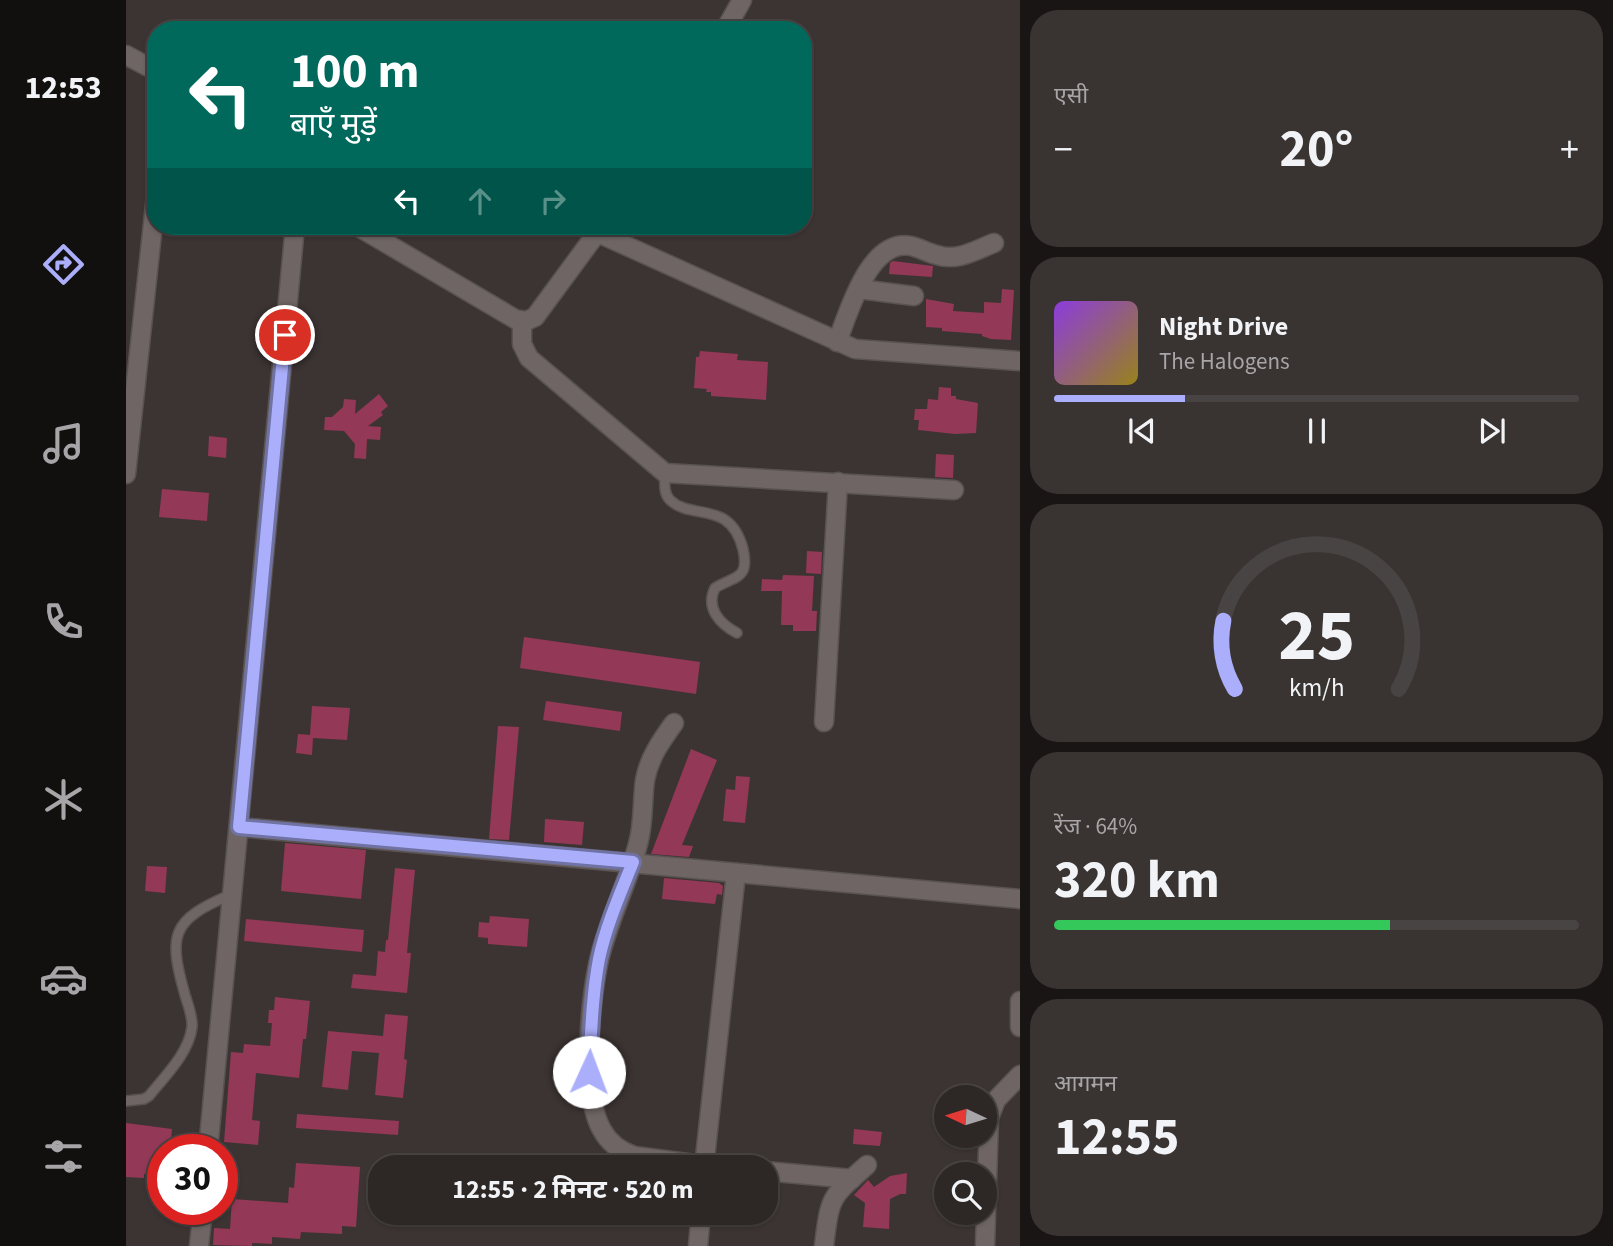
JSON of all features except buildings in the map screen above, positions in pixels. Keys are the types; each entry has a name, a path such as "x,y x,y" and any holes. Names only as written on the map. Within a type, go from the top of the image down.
{"street":[{"path":"730,21 742,0"},
{"path":"126,55 147,66"},
{"path":"126,474 152,235"},
{"path":"209,1134 294,235"},
{"path":"372,235 522,321 535,317 596,235"},
{"path":"611,235 837,342 867,351 1020,361"},
{"path":"837,342 873,263 887,250 906,246 938,256 955,257 994,243"},
{"path":"859,289 914,296"},
{"path":"522,321 522,344 529,358 665,473 954,490"},
{"path":"824,722 838,482"},
{"path":"631,1155 611,1143 601,1129 593,1106 589,1072 592,1016 599,959 611,916 633,862 641,830 648,768 654,751 674,723"},
{"path":"239,827 1020,899"},
{"path":"709,1155 736,873"},
{"path":"1020,1001 1020,1027"},
{"path":"985,1246 989,1118 996,1100 1020,1075"},
{"path":"824,1246 831,1202 835,1194 867,1166"},
{"path":"778,1172 852,1179"},
{"path":"199,1246 201,1225"},
{"path":"698,1246 700,1225"}],"lane":[{"path":"665,473 665,492 671,500 720,517 738,536 744,556 741,575 715,588 712,600 719,621 737,633"},
{"path":"126,1101 149,1096 180,1057 190,1034 192,1020 175,956 183,923 196,911 230,895"}],"route":[{"path":"285,335 239,827 633,862 611,916 599,959 589,1072"}]}
